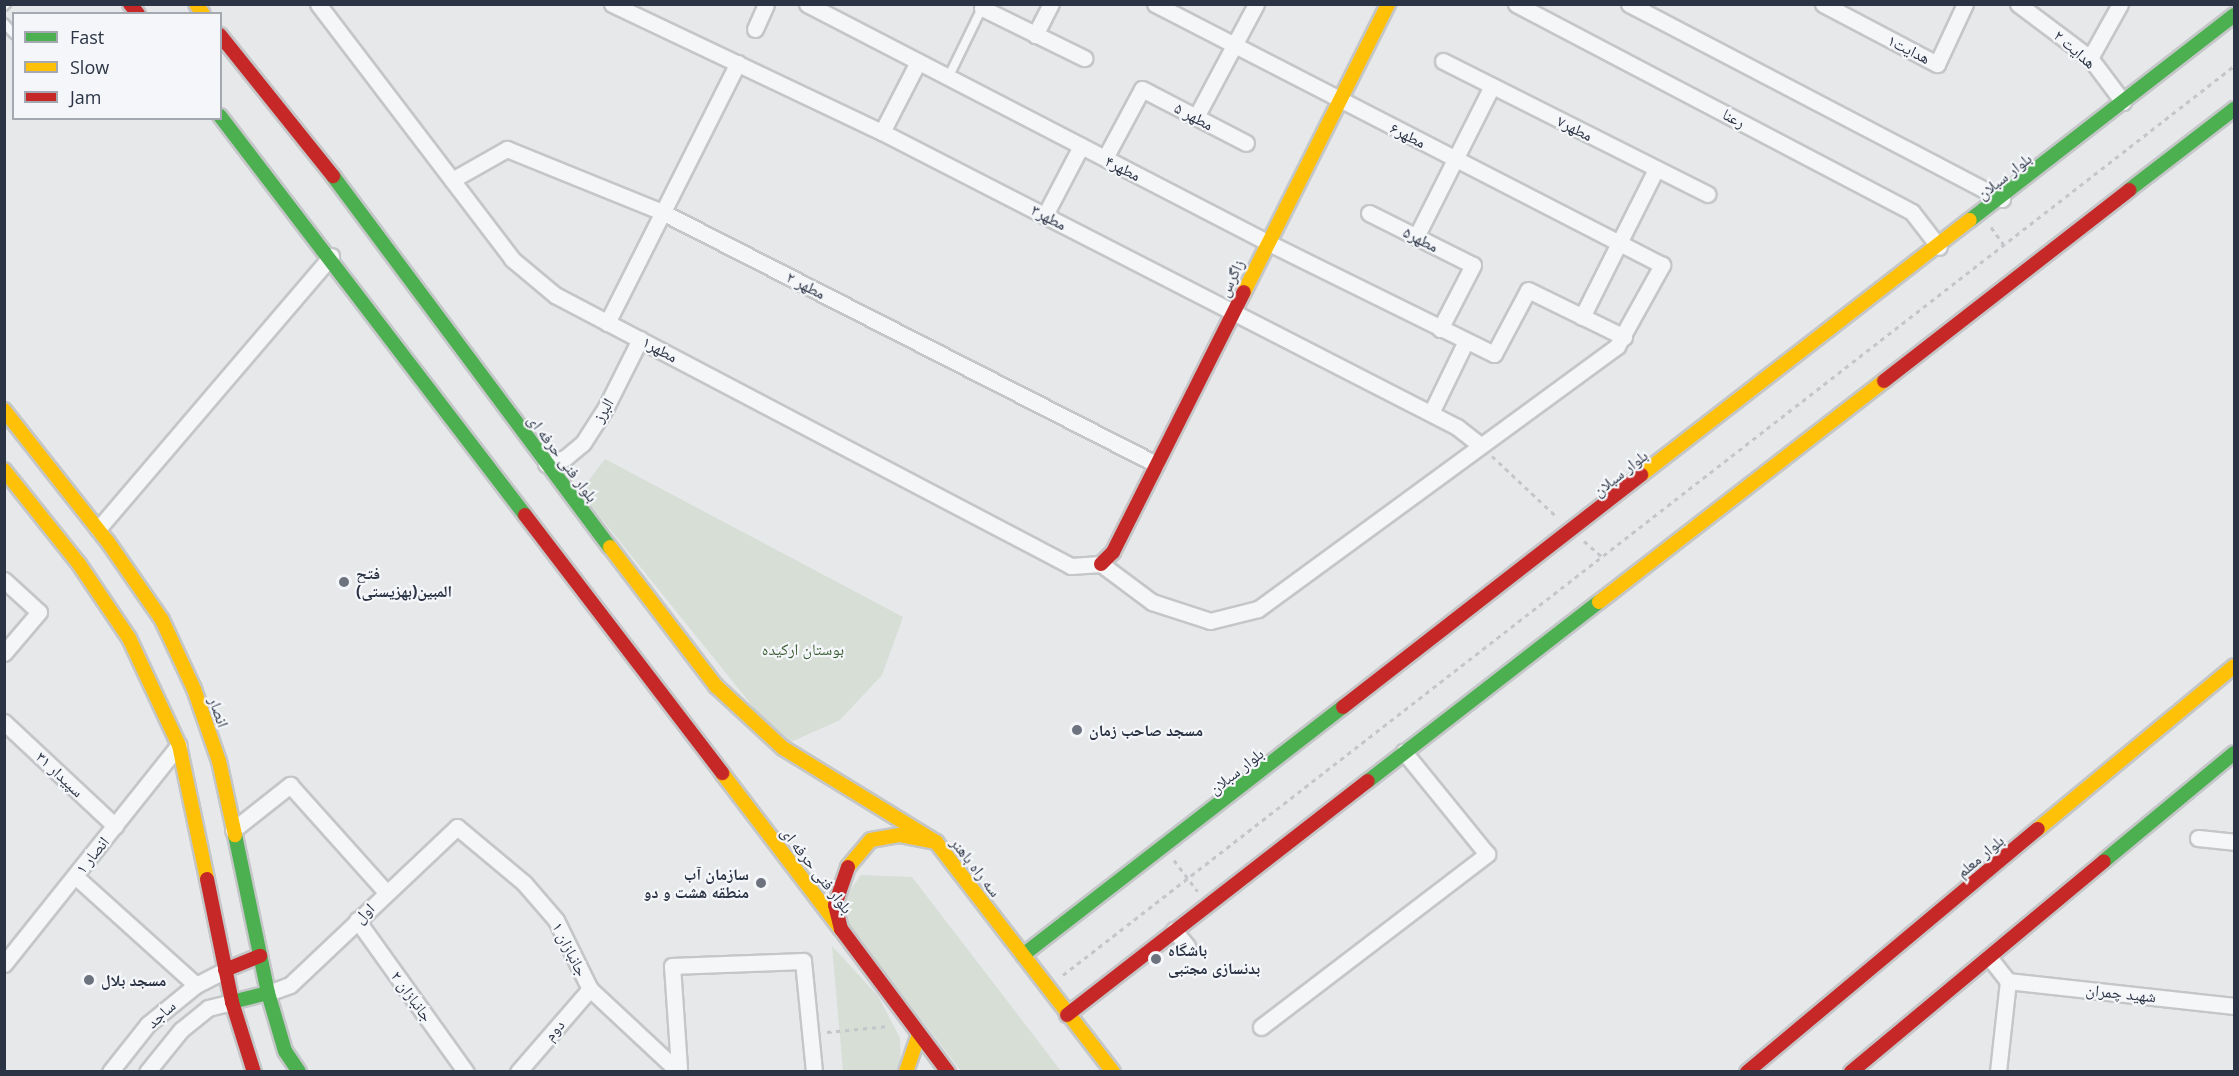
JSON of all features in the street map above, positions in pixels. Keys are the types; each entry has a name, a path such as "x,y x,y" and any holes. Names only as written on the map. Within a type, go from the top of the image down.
{"main road":[{"name":"زاگرس","path":"1101,564 1113,552 1388,4"},
{"name":"بلوار سبلان","path":"1023,955 2002,199 2235,15"},
{"name":"بلوار فنی حرفه ای","path":"222,38 383,239 546,464 716,686 783,748 936,842"},
{"path":"1067,1015 1207,904 2235,110"},
{"name":"بلوار فنی حرفه ای","path":"222,119 331,256 684,726 841,929"},
{"name":"انصار","path":"4,410 98,529 162,620 194,689 219,760 268,993 285,1050 299,1071"},
{"path":"4,470 79,564 129,638 179,746 232,1002 254,1071"},
{"name":"بلوار معلم","path":"1747,1071 2235,666"},
{"path":"1851,1071 2235,753"},
{"name":"سه راه باهنر","path":"948,1071 914,1029 841,929 836,905 838,888 851,861 871,840 899,835 936,842 1023,955 1046,989 1113,1071"},
{"path":"225,970 260,956"},
{"path":"232,1002 268,993"},
{"path":"906,1071 914,1029"}],"street":[{"name":"مطهر۱","path":"318,4 512,259 555,295 1071,566 1101,564"},
{"name":"مطهر۳","path":"612,4 882,132 1431,413 1457,427 1479,444"},
{"path":"755,29 766,4"},
{"name":"مطهر۴","path":"807,4 1267,242 1494,354 1528,290 1582,317"},
{"path":"1035,35 1051,4"},
{"name":"مطهر۶","path":"1155,4 1662,265 1624,337"},
{"path":"1196,117 1256,4"},
{"name":"رعنا","path":"1516,4 1912,212 1940,247"},
{"path":"1629,4 2002,199"},
{"name":"هدایت۱","path":"1823,4 1937,64 1965,4"},
{"name":"هدایت ۲","path":"2018,4 2090,58 2123,102"},
{"path":"2090,58 2120,4"},
{"path":"982,8 1084,58"},
{"name":"مطهر۷","path":"1443,61 1707,194"},
{"path":"882,132 918,62"},
{"path":"608,322 738,63"},
{"path":"1416,237 1492,86"},
{"name":"مطهر ۵","path":"1105,158 1142,89 1246,143"},
{"path":"1045,215 1082,146"},
{"name":"مطهر ۲","path":"452,180 507,148 662,212 1156,464"},
{"path":"1101,564 1152,602 1210,621 1258,609 1479,444 1617,346 1624,337 1582,317 1656,169"},
{"name":"مطهر۵","path":"1369,213 1473,265 1440,329"},
{"path":"98,529 331,256"},
{"name":"البرز","path":"546,464 565,458 583,443 606,408 640,339"},
{"path":"1431,413 1466,341"},
{"path":"4,580 39,612 4,653"},
{"name":"سپیدار ۳۱","path":"4,722 115,826"},
{"name":"انصار ۱","path":"7,954 75,876 179,746"},
{"path":"1261,1027 1487,854 1404,752"},
{"path":"233,830 290,786 386,892"},
{"name":"اول","path":"268,993 290,985 457,827"},
{"name":"جانبازان ۱","path":"457,827 524,883 556,920 590,989 679,1070"},
{"path":"2199,838 2235,842"},
{"path":"75,876 196,984"},
{"name":"جانبازان ۲","path":"357,920 466,1071"},
{"path":"1174,930 1187,946"},
{"path":"1989,957 2008,981 1998,1071"},
{"path":"679,1070 672,966 803,961 814,1071"},
{"name":"ساجد","path":"110,1071 148,1023 196,984 225,970"},
{"name":"شهید چمران","path":"2008,981 2235,1006"},
{"name":"دوم","path":"518,1071 590,989"},
{"name":"ساجد","path":"147,1071 182,1030 208,1008 232,1002"}],"lane":[{"path":"948,78 982,8"}],"path":[{"path":"1046,989 1186,877 2235,66"},
{"path":"1479,444 1601,556"},
{"path":"1164,847 1207,904"},
{"path":"810,1034 914,1029"}],"green space":[{"name":"بوستان ارکیده","path":"605,459 903,617 882,675 840,720 784,745 580,492"},
{"path":"861,875 912,877 1061,1071 961,1071 849,925 846,896"},
{"path":"832,946 878,996 900,1038 901,1071 843,1071"}],"traffic: fast":[{"path":"1970,220 2234,15"},
{"path":"2129,190 2234,109"},
{"path":"222,119 525,515"},
{"path":"333,176 610,547"},
{"path":"1368,781 1599,602"},
{"path":"1023,955 1343,707"},
{"path":"2104,861 2234,753"},
{"path":"235,835 268,993 285,1051 299,1072"},
{"path":"232,1002 268,993"}],"traffic: slow":[{"path":"196,4 202,12"},
{"path":"1244,292 1388,4"},
{"path":"1641,475 1970,220"},
{"path":"1599,602 1884,381"},
{"path":"4,410 108,542 162,620 194,689 219,761 235,835"},
{"path":"4,470 79,564 129,638 179,745 207,879"},
{"path":"610,547 716,686 783,748 936,842"},
{"path":"2038,829 2234,666"},
{"path":"722,773 841,929"},
{"path":"848,867 871,840 899,835 936,842 1113,1072"},
{"path":"906,1072 919,1034"}],"traffic: jam":[{"path":"130,4 136,12"},
{"path":"222,37 333,176"},
{"path":"1884,381 2129,190"},
{"path":"1101,564 1113,552 1244,292"},
{"path":"1343,707 1641,475"},
{"path":"525,515 722,773"},
{"path":"1067,1015 1368,781"},
{"path":"1747,1072 2038,829"},
{"path":"1851,1072 2104,861"},
{"path":"848,867 835,905 841,929 948,1072"},
{"path":"207,879 232,1002 254,1072"},
{"path":"225,970 260,956"}],"place":[{"name":"فتح المبین(بهزیستی)","path":"344,582"},
{"name":"مسجد صاحب زمان","path":"1077,730"},
{"name":"سازمان آب منطقه هشت و دو","path":"761,883"},
{"name":"باشگاه بدنسازی مجتبی","path":"1156,959"},
{"name":"مسجد بلال","path":"89,980"}]}
